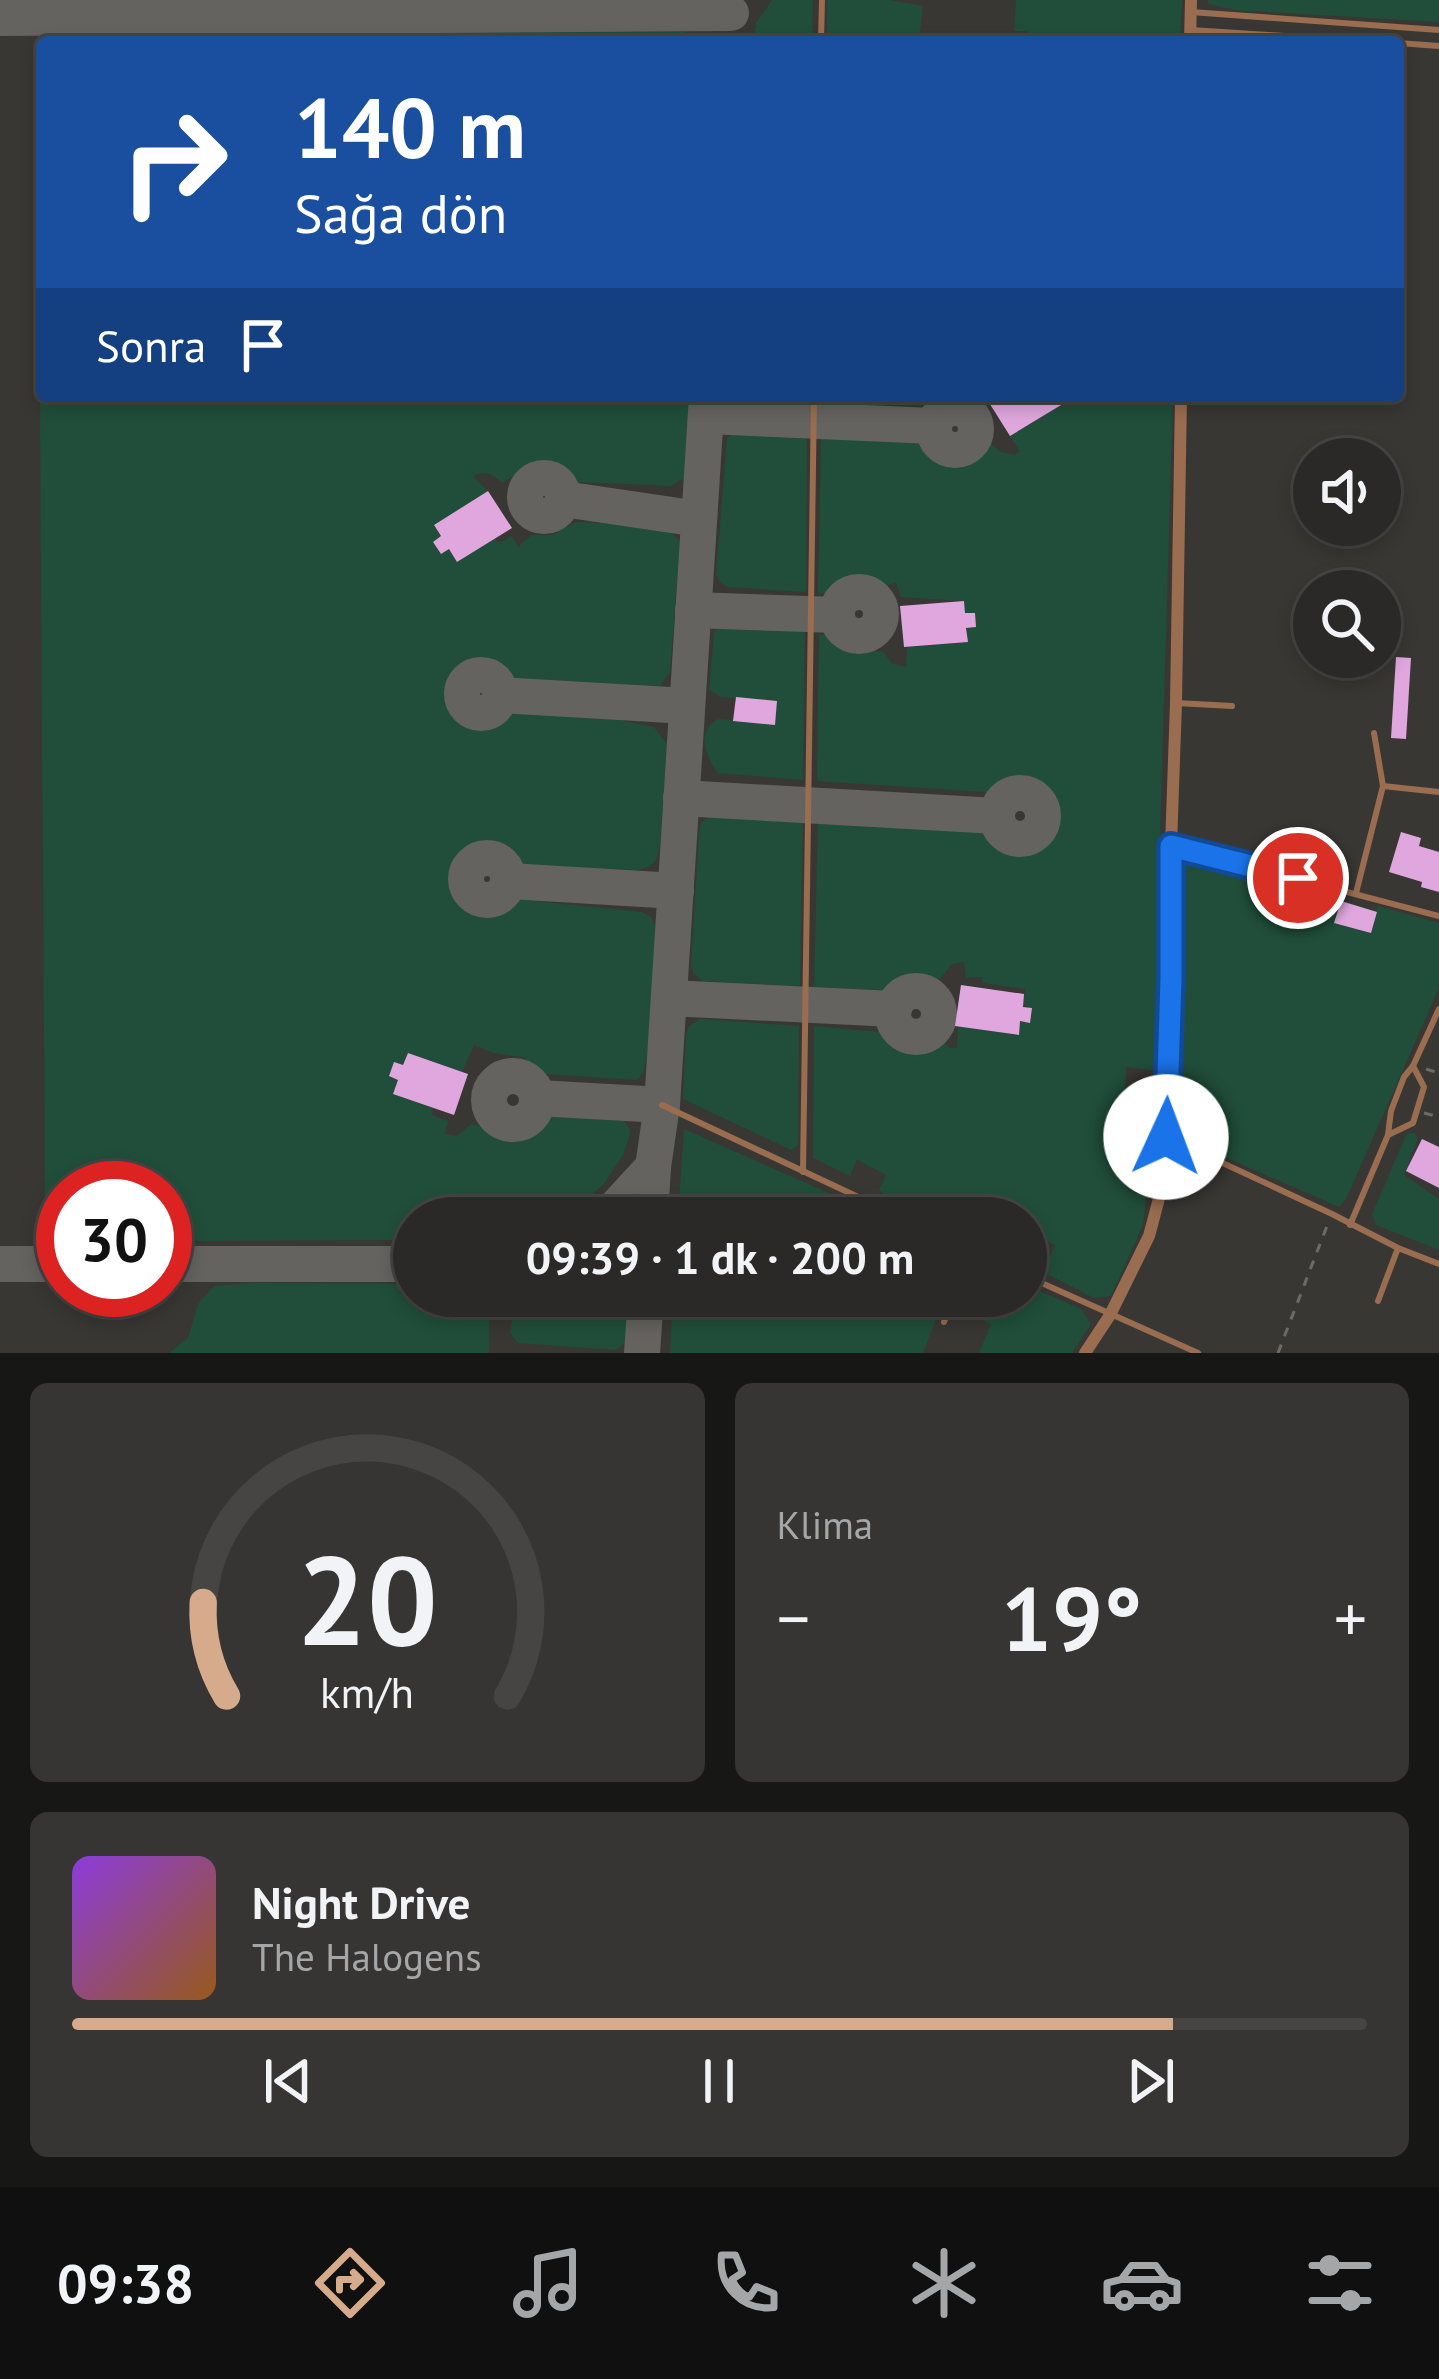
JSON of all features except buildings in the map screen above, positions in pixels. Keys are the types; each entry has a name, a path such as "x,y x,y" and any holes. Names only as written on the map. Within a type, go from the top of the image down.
{"street":[{"path":"1191,6 1191,36"},
{"path":"1085,1353 1110,1315 1149,1236 1166,1137 1181,402"}],"lane":[{"path":"821,0 821,36"},
{"path":"1191,6 1439,30"},
{"path":"1404,44 1439,46"},
{"path":"803,1172 814,402"},
{"path":"1176,703 1232,706"},
{"path":"1356,893 1383,786 1374,733"},
{"path":"1383,786 1439,792"},
{"path":"1171,846 1439,916"},
{"path":"1350,1225 1388,1135 1404,1077 1439,1009"},
{"path":"1388,1135 1413,1123 1417,1112 1424,1088 1413,1066"},
{"path":"662,1105 857,1197"},
{"path":"1166,1137 1439,1264"},
{"path":"1378,1301 1398,1248"},
{"path":"1047,1286 1198,1353"},
{"path":"944,1322 946,1317"}],"path":[{"path":"1417,1112 1439,1117"},
{"path":"1278,1353 1332,1214"}],"green space":[{"path":"772,0 813,0 812,36 755,36 756,23"},
{"path":"827,0 889,0 923,6 920,36 827,36"},
{"path":"1016,0 1182,0 1180,36 1028,36 1028,31 1014,31"},
{"path":"1207,0 1439,0 1439,22 1234,10"},
{"path":"590,31 685,32 693,36 80,36"},
{"path":"40,402 690,402 684,478 671,486 580,482 565,468 544,463 502,483 481,473 473,476 488,491 434,525 441,536 433,542 440,554 449,549 457,562 495,538 499,543 512,536 518,547 531,535 552,535 576,522 666,526 680,542 670,672 660,686 510,678 494,665 478,661 464,668 448,687 447,700 452,701 454,714 475,725 488,725 508,711 619,720 654,727 667,744 660,845 651,865 637,870 517,865 486,847 462,860 453,871 451,885 457,886 468,905 482,912 497,910 515,899 641,912 651,917 656,928 649,1048 643,1073 637,1080 544,1074 523,1057 474,1045 462,1072 408,1053 403,1065 389,1075 398,1080 394,1094 433,1108 432,1115 448,1121 445,1134 457,1136 471,1124 515,1129 539,1115 624,1121 630,1135 623,1155 603,1185 588,1197 393,1197 393,1240 192,1241 192,1161 45,1161"},
{"path":"1063,402 1173,402 1160,837 1159,1071 1126,1067 1124,1139 1135,1153 1151,1158 1143,1225 1111,1296 1094,1298 1047,1274 1055,1245 1047,1242 1047,1197 888,1197 879,1190 886,1175 857,1160 850,1176 813,1158 814,1026 879,1032 897,1048 911,1052 942,1041 957,1048 958,1026 1018,1035 1020,1021 1030,1022 1032,1009 1023,1004 1025,989 983,983 982,977 966,978 964,962 952,964 940,979 898,981 883,990 814,987 818,821 990,832 1007,844 1024,848 1039,841 1054,822 1054,810 1033,784 1008,787 991,798 986,792 817,781 819,635 830,633 835,644 859,652 883,651 891,663 906,667 907,647 967,642 966,629 976,627 975,613 965,613 964,601 901,597 896,582 885,587 856,578 818,594 821,436 916,442 936,459 949,460 991,444 1015,455 1020,451 1010,436"},
{"path":"738,429 807,434 806,592 728,587 716,575 727,438"},
{"path":"719,626 805,631 803,780 718,773 709,759 705,736 719,719 775,724 777,702 721,697 709,690 714,633"},
{"path":"717,813 803,820 800,986 703,981 691,967 701,822"},
{"path":"1182,858 1340,895 1341,901 1376,911 1378,906 1439,923 1439,988 1339,1207 1179,1137"},
{"path":"700,1019 799,1026 798,1145 791,1150 683,1099 686,1035 689,1026"},
{"path":"684,1129 838,1197 679,1197"},
{"path":"1407,1133 1418,1138 1404,1175 1439,1199 1439,1250 1376,1225 1372,1214"},
{"path":"393,1284 393,1317 489,1317 489,1353 169,1353 188,1338 198,1304 214,1286"},
{"path":"1047,1294 1081,1309 1091,1324 1072,1353 979,1353 991,1324 976,1317 1047,1317"},
{"path":"513,1317 632,1317 629,1334 616,1350 518,1343 510,1333"},
{"path":"672,1317 937,1317 923,1353 670,1353"}],"taxiway":[{"path":"0,18 731,13"},
{"path":"651,1197 662,1105 707,402"},
{"path":"955,408 970,414 976,429 970,444 955,450 940,444 934,429 940,414 955,408"},
{"path":"706,416 933,426"},
{"path":"544,478 557,484 563,497 557,510 544,516 531,510 525,497 531,484 544,478"},
{"path":"563,499 699,519"},
{"path":"859,592 875,598 881,614 875,630 859,636 843,630 837,614 843,598 859,592"},
{"path":"693,610 837,615"},
{"path":"481,675 494,681 500,694 494,707 481,713 468,707 462,694 468,681 481,675"},
{"path":"500,695 687,706"},
{"path":"1020,793 1036,800 1043,816 1036,832 1020,839 1004,832 997,816 1004,800 1020,793"},
{"path":"681,798 997,816"},
{"path":"487,858 502,864 508,879 502,894 487,900 472,894 466,879 472,864 487,858"},
{"path":"509,881 676,891"},
{"path":"916,991 932,998 939,1014 932,1030 916,1037 900,1030 893,1014 900,998 916,991"},
{"path":"669,998 894,1009"},
{"path":"513,1076 530,1083 537,1100 530,1117 513,1124 496,1117 489,1100 496,1083 513,1076"},
{"path":"537,1098 662,1105"},
{"path":"625,1197 653,1167"},
{"path":"0,1264 36,1264"},
{"path":"192,1264 393,1264"},
{"path":"642,1353 645,1317"}],"route":[{"path":"1166,1137 1171,846 1298,878"}]}
